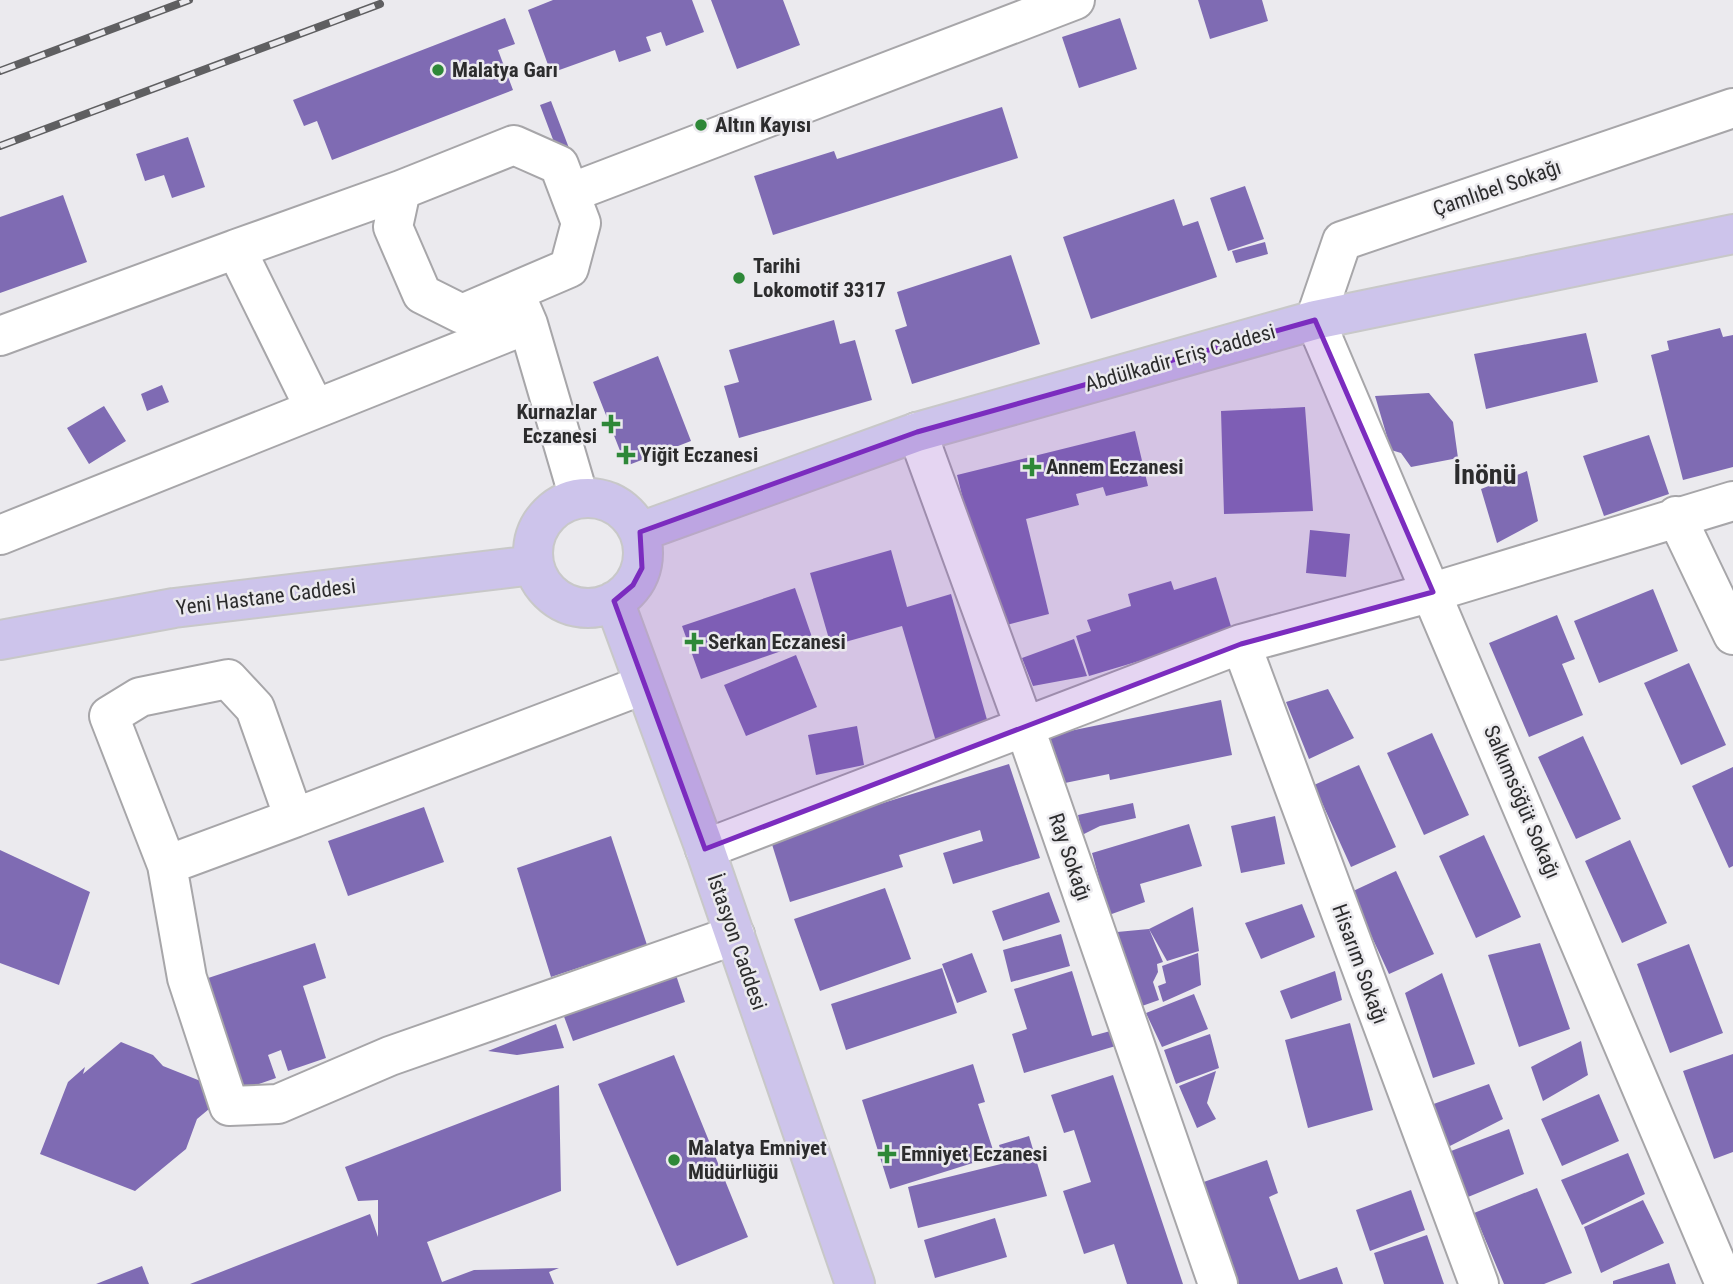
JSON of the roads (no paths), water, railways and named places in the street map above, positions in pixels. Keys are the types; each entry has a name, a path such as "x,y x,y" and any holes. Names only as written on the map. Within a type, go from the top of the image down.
{"main road":[{"name":"Abdülkadir Eriş Caddesi","path":"640,532 917,432 1315,320 1733,234"},
{"path":"579,498 598,498 616,505 630,516 640,532 644,550 642,568 634,585 614,601 586,608 568,604 552,596 541,582 534,565 533,547 538,529 548,515 562,504 579,498"},
{"name":"Yeni Hastane Caddesi","path":"0,640 174,608 534,565"},
{"name":"İstasyon Caddesi","path":"614,601 705,849 855,1284"}],"street":[{"path":"570,193 1075,0"},
{"name":"Çamlıbel Sokağı","path":"1315,320 1342,241 1733,108"},
{"path":"0,336 401,190 514,145 559,165 581,223 569,268 521,308 315,409 0,535"},
{"path":"401,190 393,227 422,294 461,314 521,308"},
{"path":"236,249 315,409"},
{"path":"521,308 579,498"},
{"name":"Salkımsöğüt Sokağı","path":"1315,320 1433,592 1725,1284"},
{"name":"Ray Sokağı","path":"917,432 1025,727 1219,1284"},
{"path":"705,849 1241,644 1433,592 1733,500"},
{"path":"1676,516 1733,635"},
{"name":"Hisarım Sokağı","path":"1241,644 1479,1284"},
{"path":"294,818 255,708 228,679 140,698 109,716 167,865 187,978 229,1106 278,1104 390,1056 735,936"},
{"path":"167,865 643,685"}],"railway":[{"path":"0,71 189,0"},
{"path":"0,146 380,4"}],"place":[{"name":"Malatya Garı","path":"438,70"},
{"name":"Altın Kayısı","path":"701,125"},
{"name":"Tarihi Lokomotif 3317","path":"739,278"},
{"name":"Kurnazlar Eczanesi","path":"611,424"},
{"name":"Yiğit Eczanesi","path":"626,455"},
{"name":"Annem Eczanesi","path":"1032,467"},
{"name":"Serkan Eczanesi","path":"694,642"},
{"name":"Emniyet Eczanesi","path":"887,1154"},
{"name":"Malatya Emniyet Müdürlüğü","path":"674,1160"}],"district":[{"name":"İnönü","path":"1485,474"}]}
